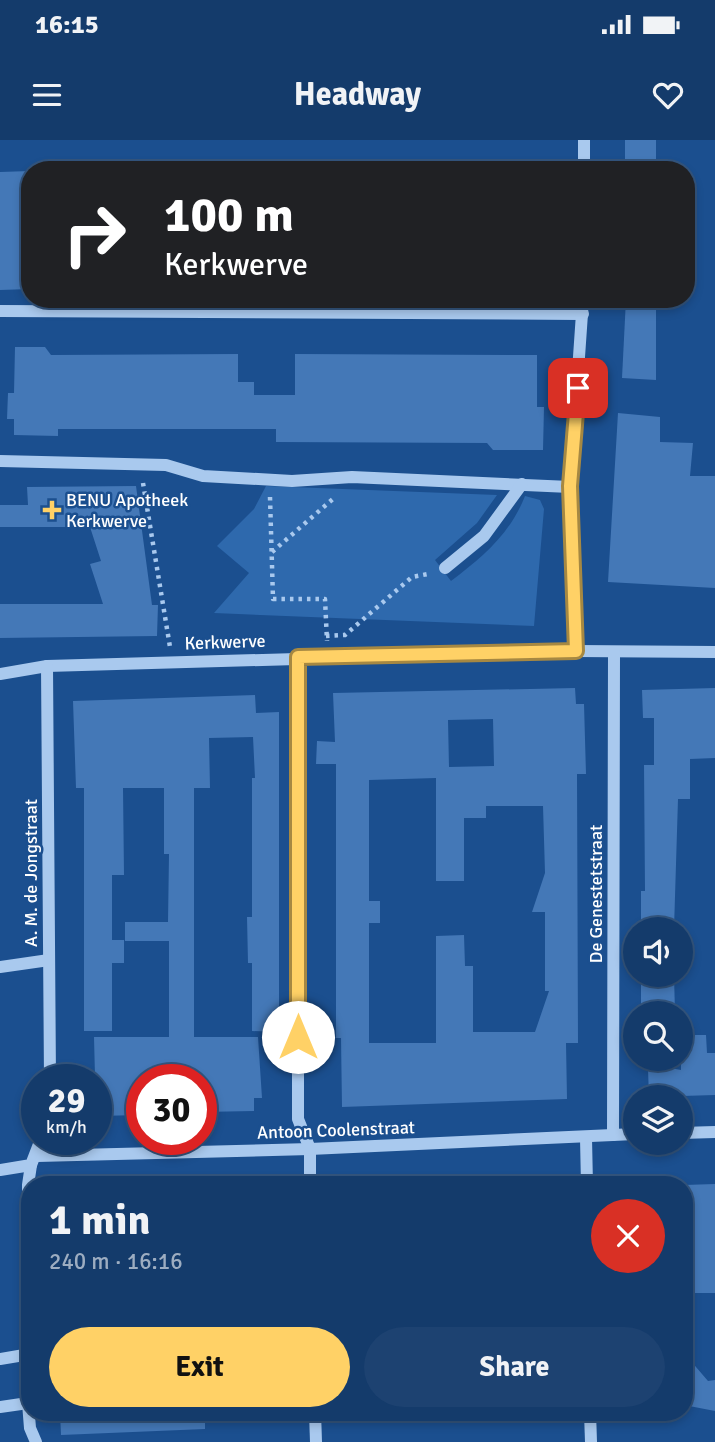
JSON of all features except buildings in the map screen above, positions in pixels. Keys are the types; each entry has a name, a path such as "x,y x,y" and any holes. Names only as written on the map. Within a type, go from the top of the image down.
{"street":[{"path":"584,140 584,161"},
{"path":"576,651 570,486 583,308"},
{"path":"0,311 583,314"},
{"path":"0,461 166,465 203,476 269,480 358,477 570,486"},
{"path":"445,568 484,536 522,484"},
{"name":"Kerkwerve","path":"0,674 47,666 327,656 576,651 715,652"},
{"name":"De Genestetstraat","path":"613,1135 614,653"},
{"path":"298,657 298,1119 310,1149 310,1176"},
{"name":"A. M. de Jongstraat","path":"47,666 50,1064"},
{"path":"0,967 49,960"},
{"path":"693,1133 715,1132"},
{"name":"Antoon Coolenstraat","path":"34,1161 623,1135"},
{"path":"586,1138 587,1176"},
{"path":"30,1176 36,1155"},
{"path":"0,1170 34,1161"},
{"path":"0,1359 21,1355"},
{"path":"0,1408 21,1404"},
{"path":"32,1421 36,1442"},
{"path":"315,1421 316,1442"},
{"path":"590,1421 591,1442"}],"path":[{"path":"140,465 172,662"},
{"path":"271,552 358,477"},
{"path":"269,480 273,599 326,599 327,656"},
{"path":"326,636 345,635 412,577 445,568"}],"shaded area":[{"path":"266,486 497,495 477,523 435,560 451,581 494,544 512,522 525,496 540,500 544,509 534,626 214,613 249,573 217,546 254,509"}],"place":[{"name":"BENU Apotheek Kerkwerve","path":"52,510"}],"route":[{"path":"298,1037 298,657 576,651 570,486 578,388"}]}
